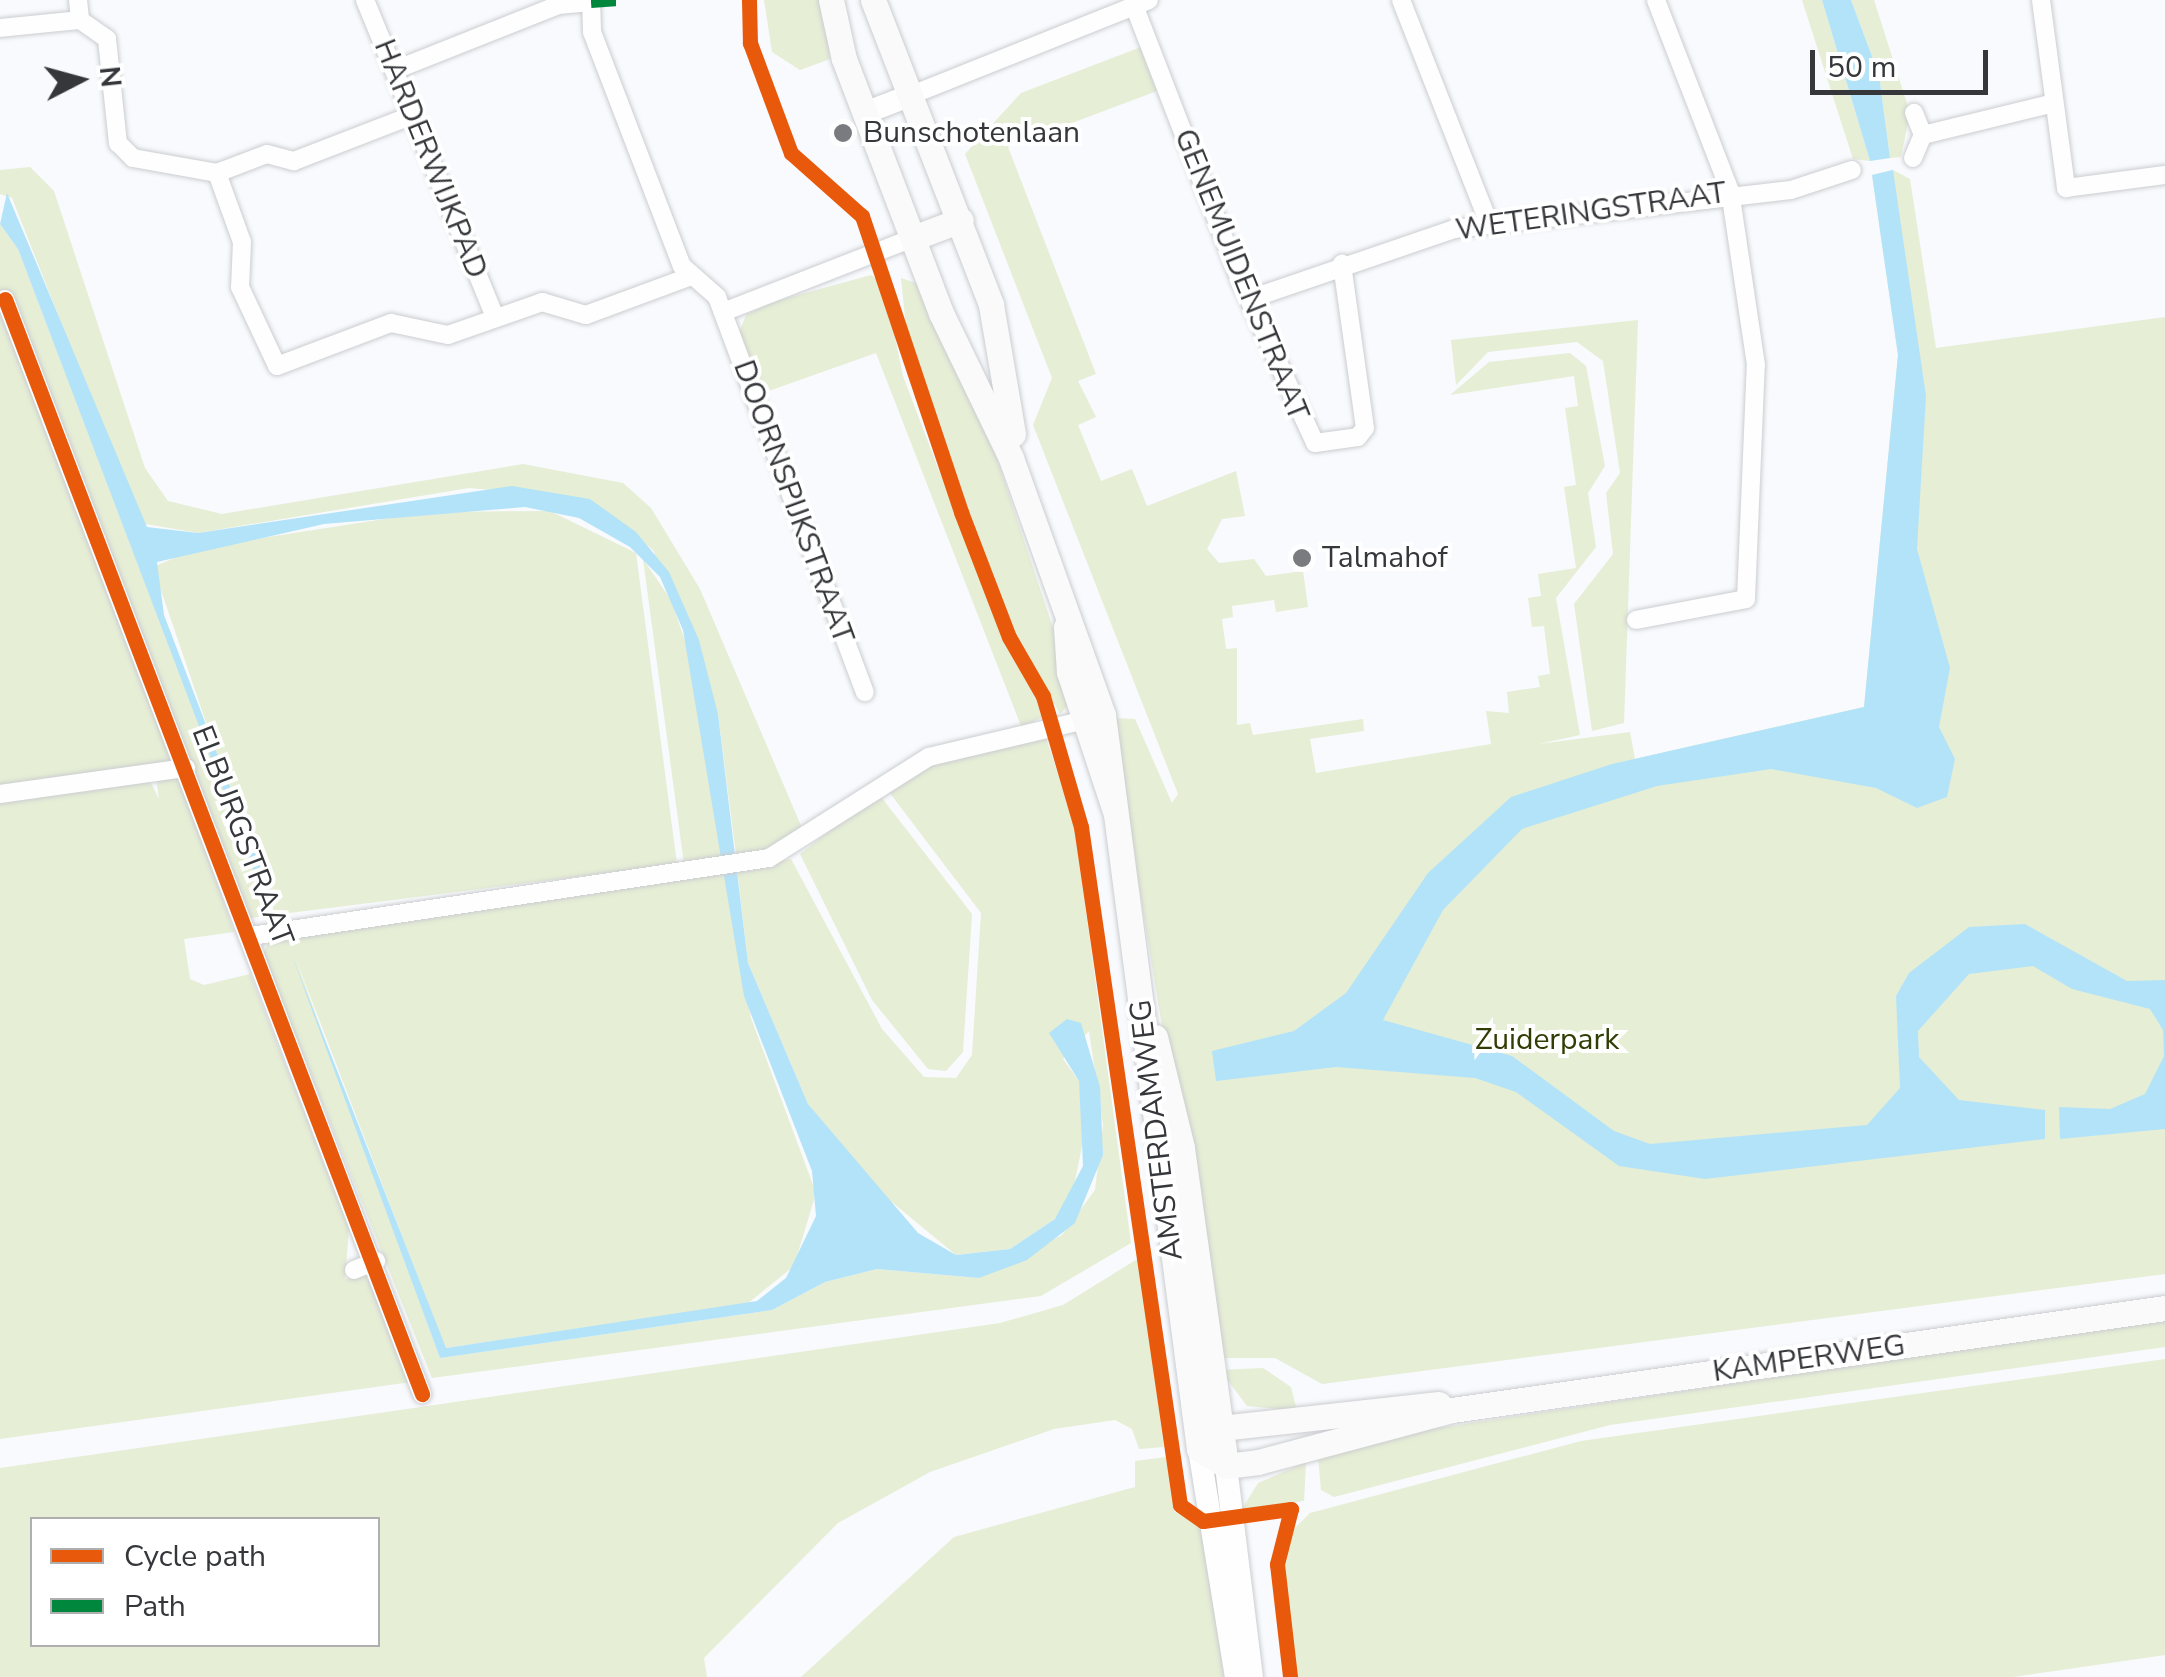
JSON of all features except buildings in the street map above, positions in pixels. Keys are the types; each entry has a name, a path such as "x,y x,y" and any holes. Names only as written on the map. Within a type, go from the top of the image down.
{"main road":[{"name":"AMSTERDAMWEG","path":"831,0 865,112 914,238 1011,458 1093,718 1115,810 1199,1448"},
{"name":"AMSTERDAMWEG","path":"873,0 914,94 995,318 1011,458"},
{"path":"914,238 961,220"},
{"path":"1146,1026 1182,1148 1226,1466"},
{"name":"KAMPERWEG","path":"1220,1428 1452,1410 2165,1308"},
{"name":"KAMPERWEG","path":"1226,1466 1452,1410"},
{"path":"1220,1428 1199,1448 1226,1466"}],"street":[{"path":"78,0 80,20"},
{"name":"HARDERWIJKPAD","path":"365,0 495,317"},
{"path":"1401,0 1489,223"},
{"path":"1636,620 1746,599 1756,364 1730,191 1656,0"},
{"path":"2041,0 2066,188 2165,175"},
{"path":"395,70 558,5 591,1 592,32 689,277 723,312 914,238"},
{"path":"865,112 1142,4"},
{"name":"GENEMUIDENSTRAAT","path":"1142,4 1250,298 1306,436 1358,438 1365,428 1342,264"},
{"path":"0,28 80,20 108,39 118,143 133,158 217,174 267,154 294,161 413,115"},
{"path":"1923,135 2054,103"},
{"path":"1913,158 1923,135 1914,113"},
{"name":"WETERINGSTRAAT","path":"1250,298 1342,264 1489,223 1730,191 1791,190 1852,170"},
{"path":"217,174 241,238 240,287 270,362 391,323 448,335 542,302 586,315 689,277"},
{"name":"ELBURGSTRAAT","path":"5,299 376,1261 422,1394"},
{"name":"DOORNSPIJKSTRAAT","path":"723,312 865,692"},
{"name":"ELBURGSTRAAT","path":"251,936 729,863 792,849 878,783 929,758 1093,718"},
{"name":"ELBURGSTRAAT","path":"0,794 186,768"},
{"path":"354,1270 376,1261"},
{"path":"1199,1448 1236,1677"},
{"path":"1226,1466 1252,1677"}],"green space":[{"path":"764,0 823,0 830,59 800,70 772,52"},
{"path":"1802,0 1822,0 1870,161 1853,159"},
{"path":"1851,0 1874,0 1910,113 1901,157 1890,158 1879,75"},
{"name":"Zuiderpark","path":"1141,47 1157,91 1008,147 1096,374 1078,381 1096,417 1078,425 1101,481 1132,469 1147,506 1236,471 1245,516 1222,519 1207,549 1219,563 1254,559 1266,576 1303,571 1308,607 1276,612 1274,600 1232,606 1233,617 1222,619 1226,649 1237,648 1237,725 1250,723 1253,735 1363,719 1364,731 1310,739 1316,773 1491,744 1486,711 1509,713 1507,692 1540,687 1538,676 1550,674 1544,626 1532,627 1528,598 1541,596 1538,574 1576,568 1564,487 1576,485 1565,408 1578,406 1574,376 1450,395 1489,362 1570,353 1586,366 1605,466 1588,493 1596,547 1556,598 1580,735 1539,744 1630,732 1635,759 1864,707 1898,355 1872,175 1893,170 1910,179 1936,348 2165,317 2165,1274 1322,1384 1275,1358 1217,1358 1111,718 1135,719 1172,803 1178,794 1033,425 1052,378 965,154 1021,93"},
{"path":"30,167 54,191 145,468 168,501 222,514 523,464 623,483 651,508 700,589 802,828 766,851 736,855 718,714 653,550 590,499 469,488 198,533 140,523 12,198 0,194 0,170"},
{"path":"0,224 18,249 267,901 153,567 198,548 429,512 550,511 636,553 677,864 251,918 0,301"},
{"path":"871,275 884,284 903,376 998,626 1038,699 1043,717 1030,723 1021,726 876,353 763,393 739,333 746,315 769,303"},
{"path":"901,278 919,284 975,392 1055,634 1068,706 1060,714 1016,638 909,357"},
{"path":"0,304 174,764 0,788"},
{"path":"1638,320 1624,723 1592,731 1574,604 1613,554 1606,493 1620,473 1603,361 1577,342 1488,352 1456,385 1451,340"},
{"path":"643,559 671,600 696,673 722,857 684,864"},
{"path":"1046,737 1074,823 1131,1243 1041,1296 432,1378 263,954 269,940 723,868 751,1018 816,1193 794,1266 747,1304 445,1348 294,954 440,1358 772,1310 825,1282 877,1269 979,1278 1062,1235 1095,1190 1103,1125 1089,1031 1063,1059 1079,1081 1085,1132 1072,1195 1055,1219 1010,1249 956,1255 864,1179 808,1104 748,963 737,868 791,859 882,1029 924,1077 956,1078 972,1055 981,913 886,788 940,762"},
{"path":"180,777 234,932 184,939 190,979 204,985 250,974 349,1228 345,1279 365,1275 426,1380 0,1439 0,800 149,779 159,799 156,778"},
{"path":"878,793 972,914 963,1052 946,1071 928,1069 872,1000 800,854"},
{"path":"1139,1258 1164,1447 1139,1449 1132,1429 1115,1420 1054,1429 930,1472 838,1523 704,1658 707,1677 0,1677 0,1468 1000,1323 1063,1305"},
{"path":"2165,1319 2165,1347 1610,1425 1334,1497 1321,1490 1318,1457 1404,1433"},
{"path":"2165,1359 2165,1655 2013,1677 1295,1677 1283,1558 1288,1535 1310,1513 1581,1441"},
{"path":"1263,1368 1291,1387 1297,1411 1247,1406 1220,1370"},
{"path":"1166,1457 1175,1512 1204,1527 1228,1677 801,1677 954,1537 1135,1487 1135,1461"},
{"path":"1306,1462 1304,1501 1242,1509 1258,1483"}],"water":[{"path":"1822,0 1851,0 1879,75 1890,158 1870,161"},
{"path":"1893,170 1926,396 1917,549 1950,668 1939,727 1955,759 1947,797 1917,808 1876,788 1771,769 1657,786 1522,829 1443,910 1383,1020 1512,1056 1614,1131 1650,1144 1867,1125 1900,1088 1896,996 1909,973 1969,927 2025,924 2127,981 2165,980 2165,1129 2060,1139 2059,1107 2110,1109 2145,1094 2164,1056 2163,1030 2150,1009 2072,989 2033,966 1969,974 1918,1031 1919,1057 1959,1100 2045,1110 2045,1139 1705,1179 1619,1166 1516,1092 1475,1078 1336,1067 1216,1081 1212,1051 1294,1031 1346,993 1428,873 1511,797 1612,764 1864,707 1898,355 1872,175"},
{"path":"7,193 147,527 198,533 512,486 590,499 636,532 669,572 699,640 718,714 748,963 808,1104 918,1233 956,1255 1010,1249 1055,1219 1083,1166 1079,1081 1049,1033 1067,1019 1081,1023 1100,1087 1103,1155 1075,1223 1027,1260 979,1278 877,1269 825,1282 772,1310 440,1358 291,953 446,1348 757,1301 786,1278 816,1216 812,1171 744,996 683,630 660,577 630,547 579,518 525,507 324,524 157,562 164,615 272,897 265,900 18,249 0,224"}],"marked path":[{"path":"591,2 622,0"}],"cycle path":[{"path":"749,0 750,43 791,153 862,216 961,512 1009,637 1043,696 1081,827 1180,1505 1203,1521 1291,1509 1277,1564 1290,1677"},
{"path":"5,299 422,1394"}],"place":[{"name":"Bunschotenlaan","path":"843,133"},
{"name":"Talmahof","path":"1302,558"}]}
